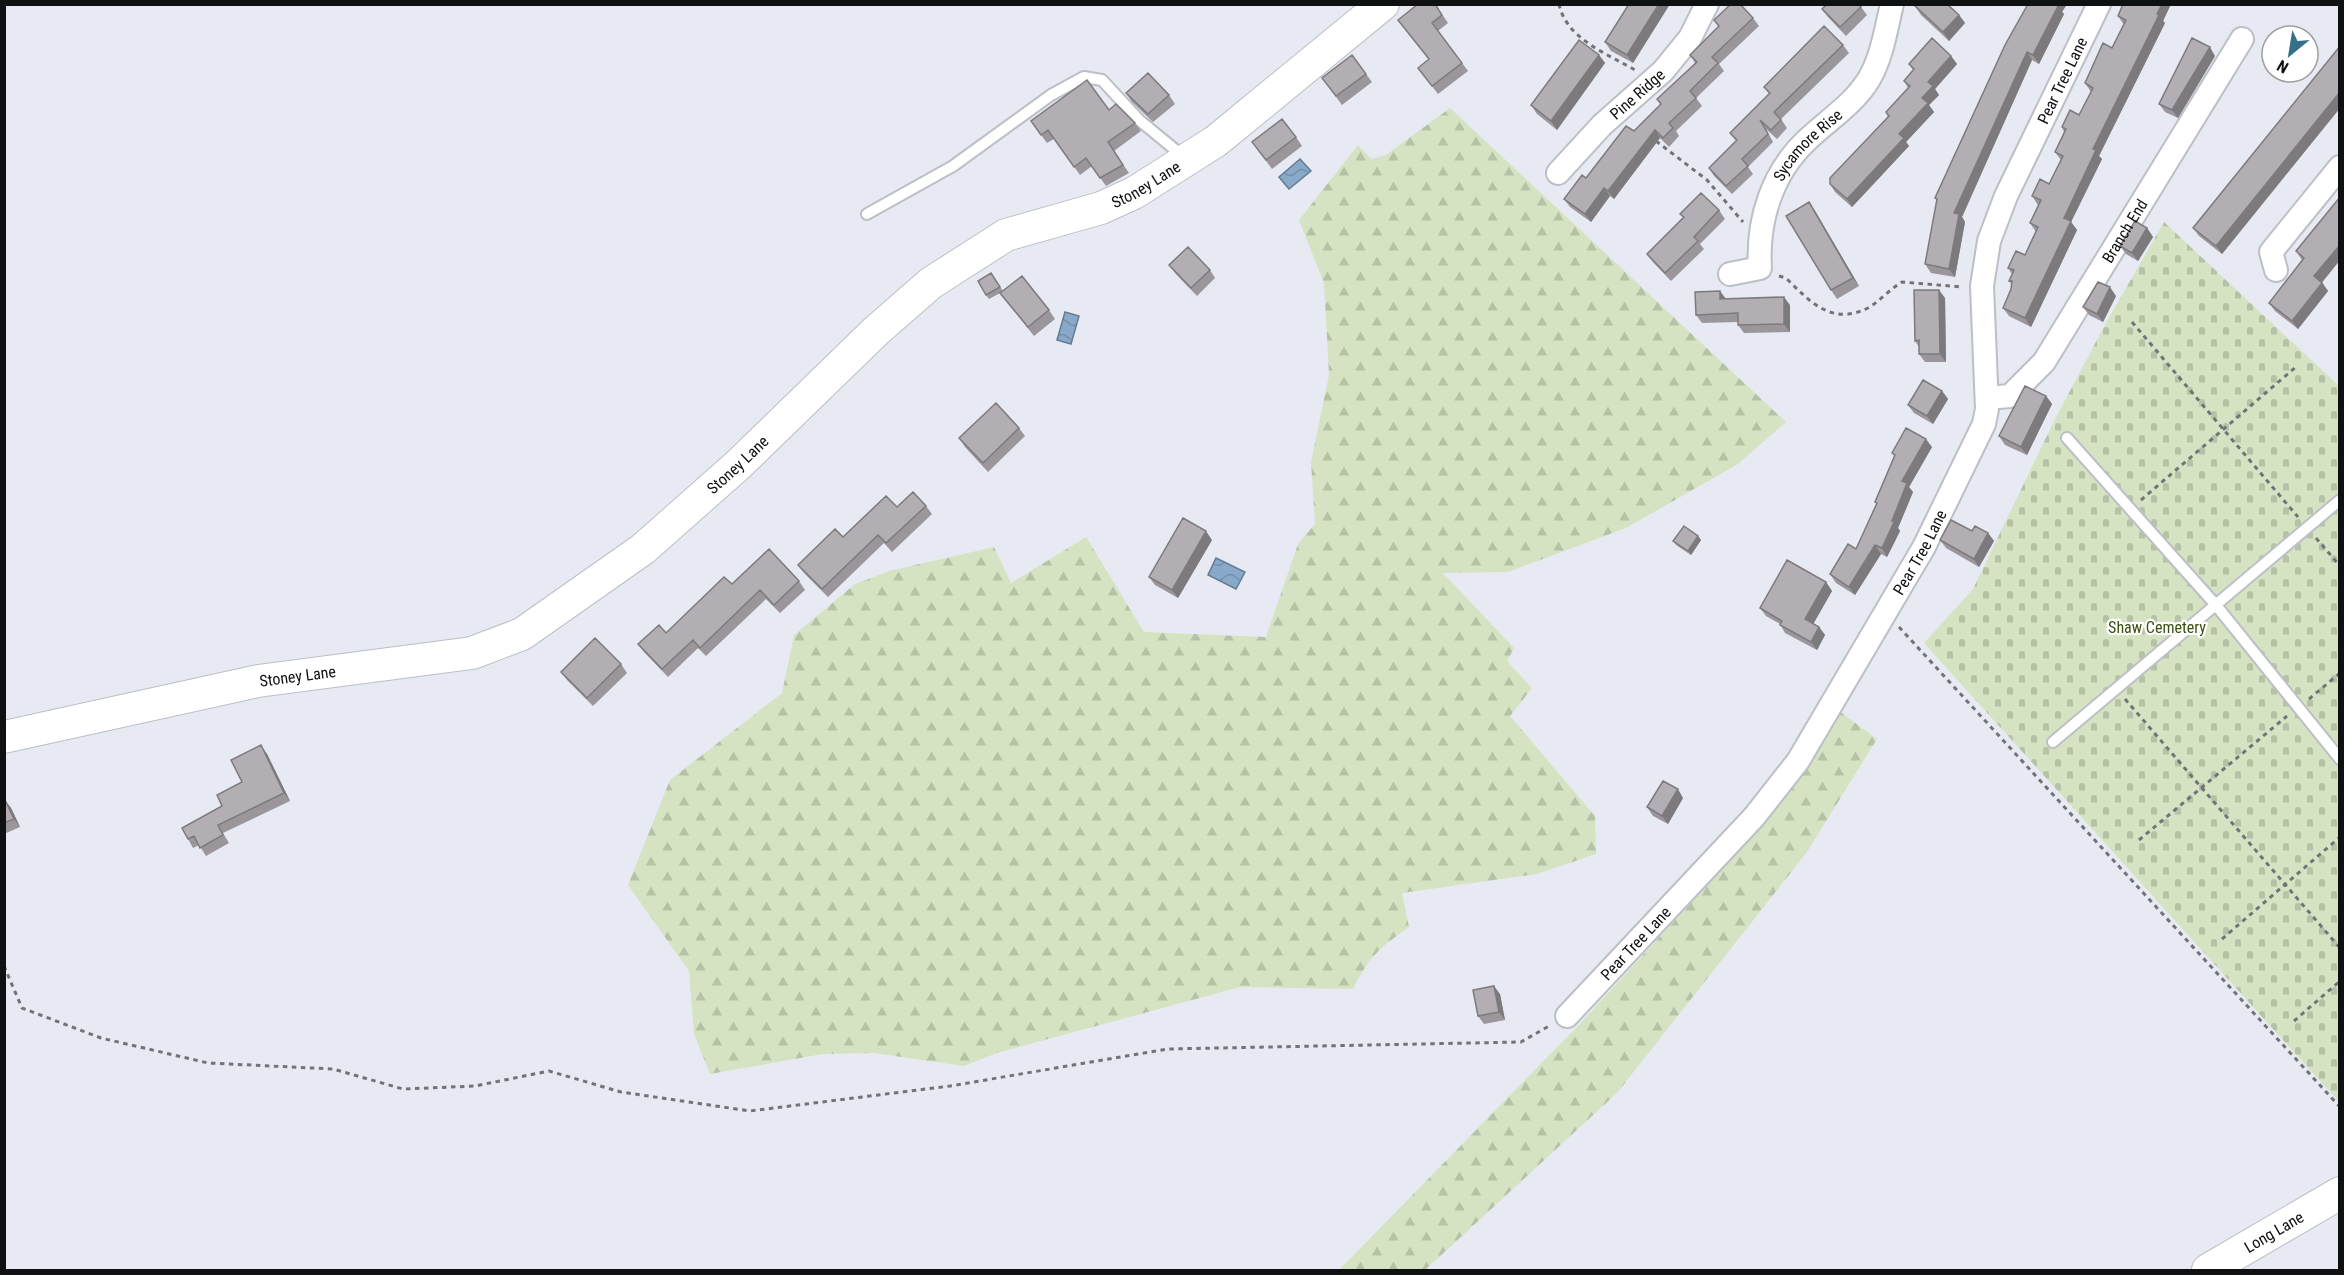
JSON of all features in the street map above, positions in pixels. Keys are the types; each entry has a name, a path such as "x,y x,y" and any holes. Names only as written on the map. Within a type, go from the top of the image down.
{"street":[{"name":"Stoney Lane","path":"4,736 258,681 471,653 522,634 644,549 738,465 876,331 931,283 1006,235 1101,208 1134,193 1216,141 1383,4"},
{"name":"Pine Ridge","path":"1557,174 1602,125 1663,71 1690,38 1707,4"},
{"name":"Sycamore Rise","path":"1760,268 1759,238 1768,201 1782,170 1794,154 1841,111 1869,80 1879,56 1893,4"},
{"name":"Pear Tree Lane","path":"1567,1016 1754,817 1798,761 1924,547 1984,424 1987,398 1982,286 1989,241 2006,196 2099,4"},
{"name":"Branch End","path":"1987,398 2010,396 2044,362 2242,39"},
{"path":"2266,258 2340,167"},
{"path":"1730,274 1760,268"},
{"name":"Long Lane","path":"2208,1270 2340,1193"}],"lane":[{"path":"867,214 953,166 1051,95 1084,76 1102,80 1139,120 1186,160"},
{"path":"2067,438 2215,604 2340,759"},
{"path":"2053,742 2340,500"}],"path":[{"path":"1559,4 1565,23 1580,38 1644,75 1651,82"},
{"path":"1655,139 1707,180 1733,213 1759,238"},
{"path":"1760,268 1786,278 1825,312 1843,316 1867,308 1902,282 1941,286 1982,286"},
{"path":"2132,322 2340,566"},
{"path":"2131,509 2297,366"},
{"path":"1886,614 2340,1107"},
{"path":"2139,840 2340,673"},
{"path":"2116,688 2340,948"},
{"path":"2222,939 2340,837"},
{"path":"4,966 22,1008 101,1038 208,1063 333,1069 403,1089 475,1086 549,1071 621,1092 750,1111 950,1086 1168,1049 1521,1042 1567,1016"},
{"path":"2294,1021 2340,981"}],"green space":[{"path":"1450,108 1786,422 1738,464 1626,528 1508,572 1443,573 1514,648 1507,661 1532,688 1510,716 1595,816 1596,854 1537,874 1402,893 1409,927 1376,954 1353,989 1240,987 997,1053 964,1066 874,1053 823,1054 710,1074 694,1034 689,971 628,885 670,780 782,693 794,635 855,584 889,571 994,547 1011,583 1086,537 1144,632 1266,637 1298,544 1315,524 1311,462 1329,375 1324,283 1299,220 1358,145 1371,159 1386,155"},
{"name":"Shaw Cemetery","path":"2164,222 2339,386 2339,1102 1924,643 1973,589 2054,421 2107,321"},
{"path":"1839,711 1877,739 1807,852 1617,1093 1425,1270 1339,1270 1576,1028 1746,843"}],"water":[{"path":"1300,159 1311,171 1289,189 1279,177"},
{"path":"1065,312 1079,316 1071,344 1057,340"},
{"path":"1216,558 1245,572 1236,589 1208,575"}],"building":[{"path":"1418,4 1435,4 1442,15 1432,23 1462,63 1432,86 1418,68 1429,59 1398,20"},
{"path":"1629,4 1659,4 1627,55 1605,42"},
{"path":"1731,4 1740,4 1753,18 1712,57 1718,63 1690,91 1696,98 1669,123 1673,128 1663,138 1655,130 1608,191 1604,188 1585,214 1564,199 1582,175 1586,178 1626,126 1634,131 1661,104 1657,99 1697,62 1690,55 1719,26 1714,20"},
{"path":"1827,4 1859,4 1861,7 1840,27 1822,9"},
{"path":"1917,4 1947,4 1959,15 1943,32 1915,6"},
{"path":"2028,4 2056,4 2058,6 2033,55 2027,52 1954,213 1959,214 1949,269 1925,264 1937,199 1935,198 2005,45"},
{"path":"2123,4 2162,4 2157,14 2159,15 2093,149 2096,150 2064,218 2071,221 2025,318 2003,308 2011,289 2012,281 2009,281 2014,270 2008,268 2016,251 2025,255 2038,227 2030,223 2041,200 2032,196 2040,179 2049,184 2063,156 2055,152 2066,129 2062,127 2070,110 2079,115 2093,88 2085,83 2103,43 2112,48 2126,20 2118,16"},
{"path":"1824,26 1843,45 1774,112 1781,120 1771,130 1760,120 1768,134 1742,159 1748,166 1726,186 1709,168 1737,140 1730,133 1770,93 1764,87"},
{"path":"1932,38 1951,56 1928,82 1933,86 1922,98 1928,103 1899,134 1904,138 1847,199 1830,184 1830,178 1889,116 1886,112 1910,86 1904,81 1914,69 1909,64"},
{"path":"2192,38 2210,47 2172,110 2159,104"},
{"path":"1579,40 1599,55 1551,121 1531,105"},
{"path":"2340,46 2340,92 2216,246 2193,228 2309,84 2320,84 2320,71"},
{"path":"1352,55 1366,74 1336,96 1322,78"},
{"path":"1148,73 1169,95 1148,114 1126,93"},
{"path":"1087,80 1109,110 1116,104 1135,123 1108,142 1123,165 1100,178 1086,158 1074,167 1048,130 1041,135 1031,121"},
{"path":"1282,119 1296,137 1266,160 1252,142"},
{"path":"1701,193 1719,210 1694,237 1698,241 1665,273 1647,254 1684,217 1680,214"},
{"path":"2340,197 2340,245 2314,276 2322,283 2292,321 2269,303 2304,258 2296,251"},
{"path":"1809,202 1853,278 1831,290 1786,216"},
{"path":"2135,221 2147,228 2132,253 2120,246"},
{"path":"1188,247 1210,270 1191,288 1169,265"},
{"path":"991,273 1000,287 986,295 978,281"},
{"path":"1022,276 1049,310 1028,327 1000,293"},
{"path":"2098,282 2110,287 2097,314 2083,307"},
{"path":"1914,290 1939,290 1940,354 1919,354 1919,340 1915,341"},
{"path":"1720,291 1720,299 1784,297 1784,324 1738,325 1738,313 1696,315 1695,292"},
{"path":"1923,380 1942,391 1927,416 1908,405"},
{"path":"2025,386 2046,396 2021,447 1999,436"},
{"path":"996,403 1019,428 983,463 959,438"},
{"path":"1906,428 1926,439 1902,481 1907,483 1892,521 1894,522 1882,548 1875,545 1849,587 1830,574 1848,544 1856,549 1895,455 1892,453"},
{"path":"913,492 926,506 886,543 878,535 822,589 798,565 835,529 843,537 886,496 897,507"},
{"path":"1183,518 1206,531 1172,590 1149,577"},
{"path":"1951,520 1972,531 1975,526 1988,533 1974,559 1940,540"},
{"path":"1684,526 1698,536 1688,551 1673,541"},
{"path":"769,549 799,581 774,605 760,590 700,648 693,640 662,669 638,644 659,625 666,633 724,577 732,584"},
{"path":"1787,560 1826,582 1805,619 1819,627 1811,642 1780,625 1782,621 1760,608"},
{"path":"595,638 621,664 587,698 561,672"},
{"path":"261,745 284,793 218,825 223,835 200,848 194,836 188,839 182,828 222,806 217,795 242,782 231,760"},
{"path":"1663,781 1678,789 1662,816 1647,807"},
{"path":"4,800 14,819 4,823"},
{"path":"1494,986 1499,1012 1478,1016 1473,990"}]}
